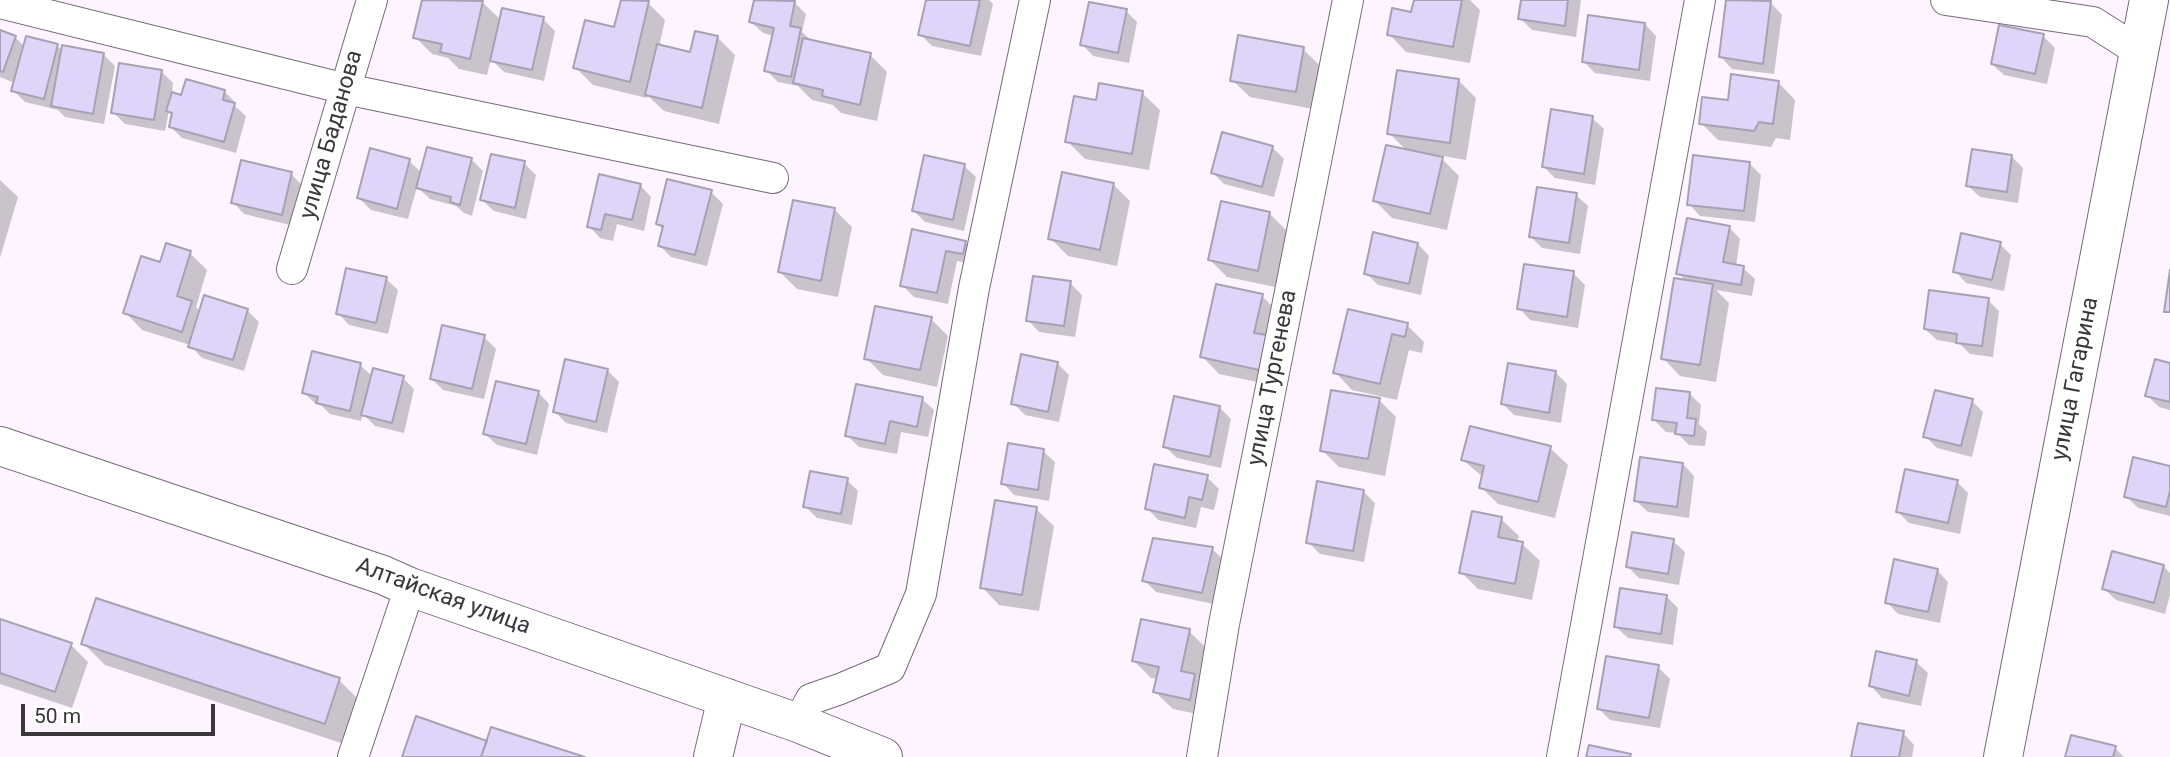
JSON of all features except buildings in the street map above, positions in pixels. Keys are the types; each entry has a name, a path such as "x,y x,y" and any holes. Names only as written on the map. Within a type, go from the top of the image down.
{"main road":[{"name":"улица Гагарина","path":"2003,757 2140,52 2155,6"},
{"name":"Алтайская улица","path":"0,446 383,575 410,587 799,723 883,757"},
{"path":"713,757 726,698"}],"street":[{"name":"улица Баданова","path":"292,270 372,0"},
{"path":"799,723 811,699 890,668 921,594 974,288 1035,0"},
{"name":"улица Тургенева","path":"1202,757 1227,611 1348,0"},
{"path":"1562,757 1700,0"},
{"path":"1946,0 2094,22 2140,52"},
{"path":"0,3 346,89 773,178"},
{"path":"353,757 410,587"}]}
